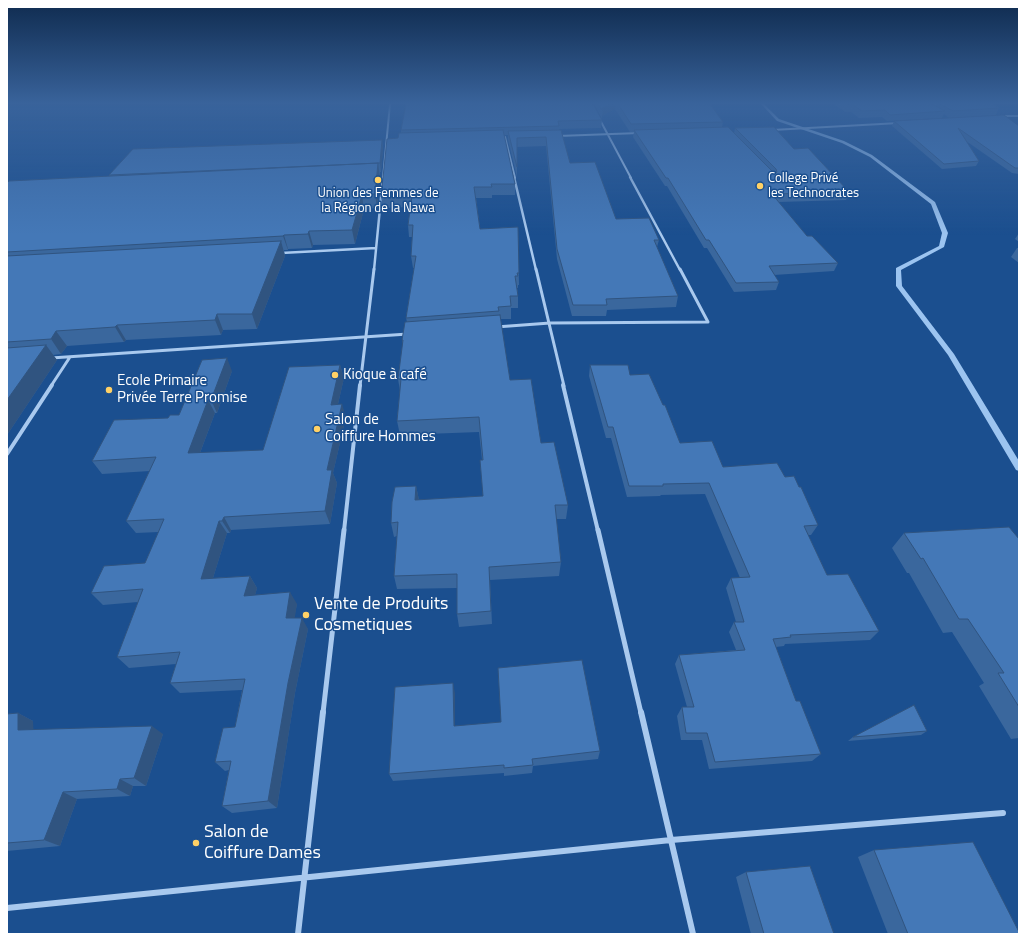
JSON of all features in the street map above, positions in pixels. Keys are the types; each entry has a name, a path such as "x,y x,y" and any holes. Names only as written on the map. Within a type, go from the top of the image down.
{"street":[{"path":"298,934 376,248 385,148"},
{"path":"508,148 693,934"},
{"path":"488,328 550,323 708,322 615,148"},
{"path":"274,254 376,248"},
{"path":"46,359 411,334"},
{"path":"7,454 70,357"},
{"path":"7,908 671,840 1003,813"}],"building":[{"path":"381,148 380,163 109,175 133,149"},
{"path":"386,148 507,148 515,184 491,184 492,187 474,187 480,229 518,227 519,273 517,273 518,276 515,276 518,296 510,296 511,306 498,307 499,311 406,318 416,256 411,256 413,225 408,225 412,196 381,197"},
{"path":"512,148 517,148 517,167"},
{"path":"547,148 566,148 570,163 595,162 616,219 649,218 659,240 654,240 678,296 606,299 607,305 573,305 557,249"},
{"path":"646,148 749,148 775,174 777,172 776,169 755,148 808,148 849,192 772,194 807,236 812,236 838,263 769,266 779,282 736,283 709,240 706,240 668,178 666,178"},
{"path":"925,148 971,148 979,161 944,164"},
{"path":"986,148 1019,148 1019,168 1015,168"},
{"path":"378,163 375,194 362,195 352,230 309,231 308,234 283,236 7,252 7,183 9,181"},
{"path":"281,241 252,314 217,314 215,320 117,325 115,327 56,331 51,339 7,342 7,256"},
{"path":"500,315 510,380 531,379 541,443 554,442 568,505 555,505 561,562 489,567 491,611 457,614 457,574 394,576 398,522 391,523 392,502 395,487 416,486 415,500 483,496 480,460 483,460 479,417 397,421 401,379 398,379 402,340 405,322"},
{"path":"46,345 7,400 7,348"},
{"path":"227,358 211,400 208,400 188,453 263,450 289,367 340,365 331,405 342,404 327,470 332,470 325,511 224,517 222,521 219,521 201,579 250,576 244,596 290,592 286,618 302,618 288,683 268,801 222,806 231,761 215,762 223,728 235,727 245,679 170,683 180,652 117,657 143,589 91,593 104,566 145,563 164,519 126,521 156,457 92,461 114,420 168,418 170,415 179,415 202,360"},
{"path":"590,365 628,365 630,375 649,374 663,405 665,405 680,443 712,441 723,467 777,463 785,477 794,476 799,487 801,487 818,525 804,526 827,575 848,574 879,631 790,635 791,637 773,639 796,701 800,701 821,754 715,762 707,733 686,733 682,707 694,707 679,655 745,650 734,622 744,622 731,578 750,577 709,483 663,484 663,486 629,486 613,427 608,427"},
{"path":"1009,527 1019,539 1019,707 998,673 1004,673 968,619 959,619 923,558 921,559 904,533"},
{"path":"582,660 600,751 532,759 533,765 504,768 504,765 389,774 395,687 453,683 454,726 501,722 498,668"},
{"path":"914,705 927,731 853,737"},
{"path":"18,713 18,730 152,726 134,778 120,779 117,789 63,792 44,840 7,843 7,714"},
{"path":"973,842 1019,934 908,934 874,850"},
{"path":"810,866 834,934 764,934 746,872"}],"waterway":[{"path":"855,148 871,156 933,203 945,233 941,247 898,269 899,286 951,354 1019,468"}],"place":[{"name":"Union des Femmes de la Région de la Nawa","path":"378,180"},
{"name":"College Privé les Technocrates","path":"760,186"},
{"name":"Kioque à café","path":"335,375"},
{"name":"Ecole Primaire Privée Terre Promise","path":"109,390"},
{"name":"Salon de Coiffure Hommes","path":"317,429"},
{"name":"Vente de Produits Cosmetiques","path":"306,615"},
{"name":"Salon de Coiffure Dames","path":"196,843"}]}
